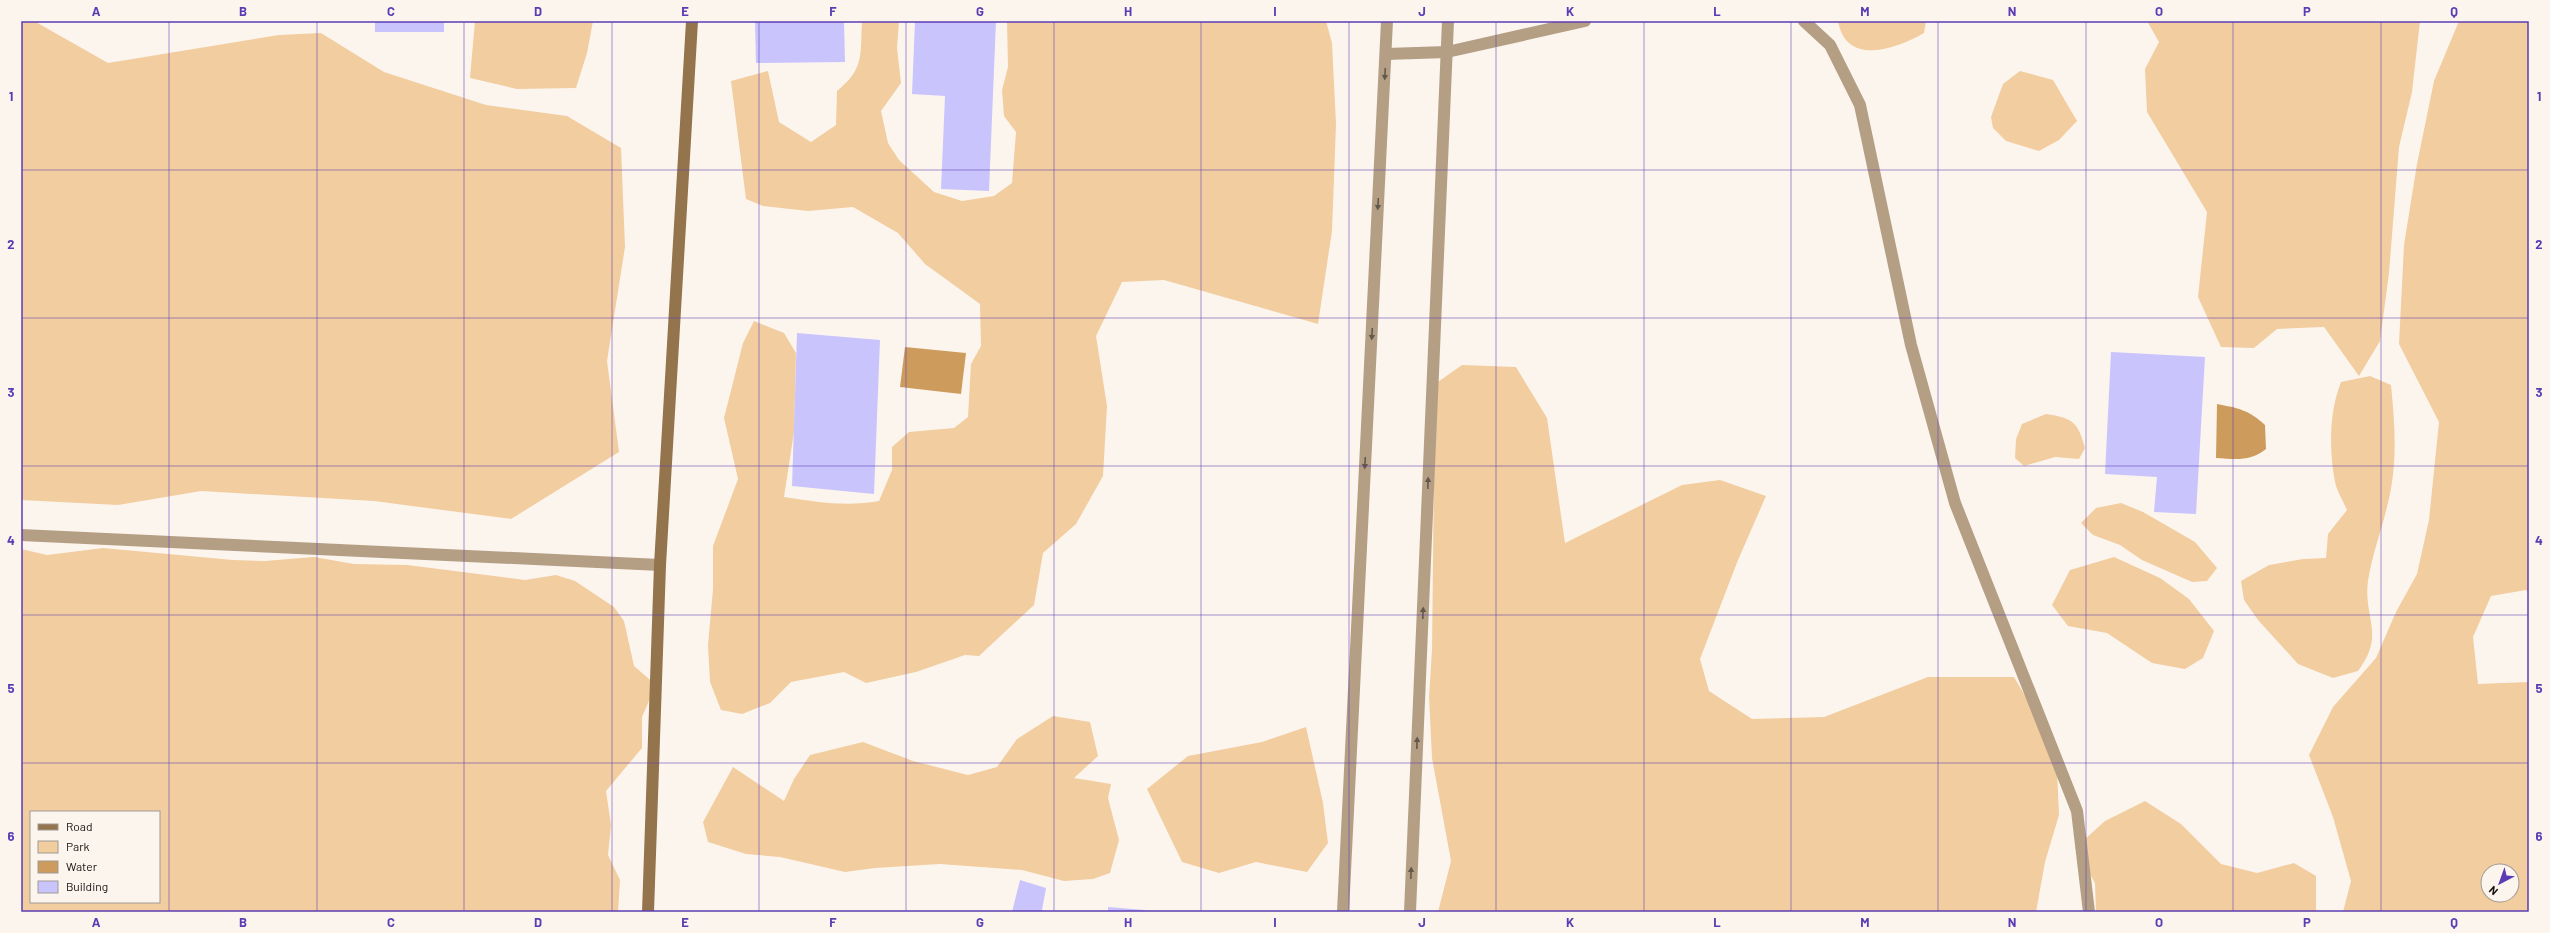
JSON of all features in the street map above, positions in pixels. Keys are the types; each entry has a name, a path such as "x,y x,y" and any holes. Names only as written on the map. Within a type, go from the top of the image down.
{"street":[{"path":"648,912 660,565 692,21"},
{"path":"1343,912 1387,21"},
{"path":"1410,912 1448,21"},
{"path":"1386,54 1447,52 1585,21"},
{"path":"1804,21 1830,45 1860,105 1912,345 1955,503 2077,811 2088,912"},
{"path":"21,535 660,565"}],"green space":[{"path":"21,21 34,21 108,63 279,35 321,33 384,72 486,105 567,116 621,148 625,247 607,361 619,452 511,519 374,501 201,491 118,505 21,500"},
{"path":"475,21 593,21 587,53 576,88 517,89 470,78"},
{"path":"862,21 899,21 897,48 901,83 881,111 888,143 899,160 934,192 962,201 994,196 1012,183 1016,132 1004,116 1002,90 1008,67 1007,21 1326,21 1332,43 1336,124 1332,231 1318,324 1164,280 1122,282 1096,336 1107,406 1103,476 1076,524 1043,553 1034,605 979,656 965,655 916,672 866,683 844,672 791,682 770,703 742,714 721,710 710,682 708,645 713,589 713,546 738,479 724,418 743,343 754,321 784,333 796,353 794,432 784,497 820,502 855,504 879,501 892,470 892,447 909,432 954,428 968,417 971,364 981,346 980,304 925,264 898,233 853,207 808,211 763,206 746,199 731,81 768,71 779,122 811,142 836,125 837,91 846,83 857,68 861,52"},
{"path":"1838,21 1926,21 1924,33 1900,44 1874,50 1861,49 1851,45 1843,35"},
{"path":"2147,21 2420,21 2412,92 2399,147 2389,273 2380,341 2359,376 2324,327 2277,329 2254,348 2221,347 2198,297 2207,212 2147,112 2145,69 2159,42"},
{"path":"2459,21 2529,21 2529,593 2526,590 2491,596 2473,637 2478,684 2529,682 2529,912 2343,912 2351,881 2333,817 2309,755 2333,707 2376,658 2396,612 2417,574 2429,520 2439,422 2399,344 2404,245 2417,164 2434,81"},
{"path":"2020,71 2053,80 2077,121 2059,140 2039,151 2006,141 1993,128 1991,117 2003,84"},
{"path":"1462,365 1516,367 1547,418 1565,543 1682,485 1720,480 1766,496 1738,560 1700,659 1709,691 1752,719 1824,717 1928,677 2014,677 2056,748 2059,815 2045,862 2036,912 1438,912 1451,861 1432,758 1429,697 1432,650 1435,384"},
{"path":"2370,376 2391,385 2395,446 2393,476 2387,507 2368,581 2367,594 2372,626 2371,647 2358,671 2333,678 2298,664 2258,620 2244,600 2241,581 2269,565 2303,559 2326,558 2328,534 2347,510 2336,485 2333,470 2331,431 2334,406 2341,382"},
{"path":"2046,414 2062,417 2073,423 2080,432 2085,448 2079,459 2055,457 2024,466 2015,458 2016,439 2022,424"},
{"path":"2121,503 2143,512 2195,542 2217,568 2207,581 2192,582 2142,560 2120,545 2093,535 2081,523 2096,508"},
{"path":"103,548 233,560 265,561 314,557 354,564 407,565 525,580 556,575 575,581 614,607 624,621 634,666 656,685 642,717 642,748 606,791 611,825 608,855 620,880 618,912 21,912 21,549 47,555"},
{"path":"2114,557 2160,578 2189,599 2214,631 2203,658 2185,669 2152,663 2107,633 2068,626 2052,605 2070,570"},
{"path":"1053,716 1090,722 1098,756 1074,778 1111,784 1108,798 1119,840 1110,873 1093,879 1064,881 1022,870 940,864 875,868 845,872 780,857 746,854 708,842 703,822 733,767 784,801 794,779 810,755 863,742 913,761 968,775 997,767 1017,739"},
{"path":"1306,727 1323,803 1328,843 1307,872 1256,862 1219,873 1182,862 1147,789 1188,756 1262,742"},
{"path":"2145,801 2181,824 2221,864 2257,873 2294,863 2316,876 2316,912 2096,912 2095,883 2075,848 2105,821"}],"water":[{"path":"905,347 966,353 961,394 900,387"},
{"path":"2217,404 2243,410 2254,416 2265,425 2266,449 2248,458 2216,458"}],"building":[{"path":"375,21 444,21 444,32 375,32"},
{"path":"755,21 844,21 845,62 756,63"},
{"path":"915,21 996,21 989,191 941,189 945,96 912,94"},
{"path":"797,333 880,340 874,494 792,486"},
{"path":"2111,352 2205,357 2196,514 2154,512 2157,477 2105,474"},
{"path":"1020,880 1046,888 1042,910 1047,912 1012,912"},
{"path":"1108,907 1145,910 1145,912 1108,912"}]}
